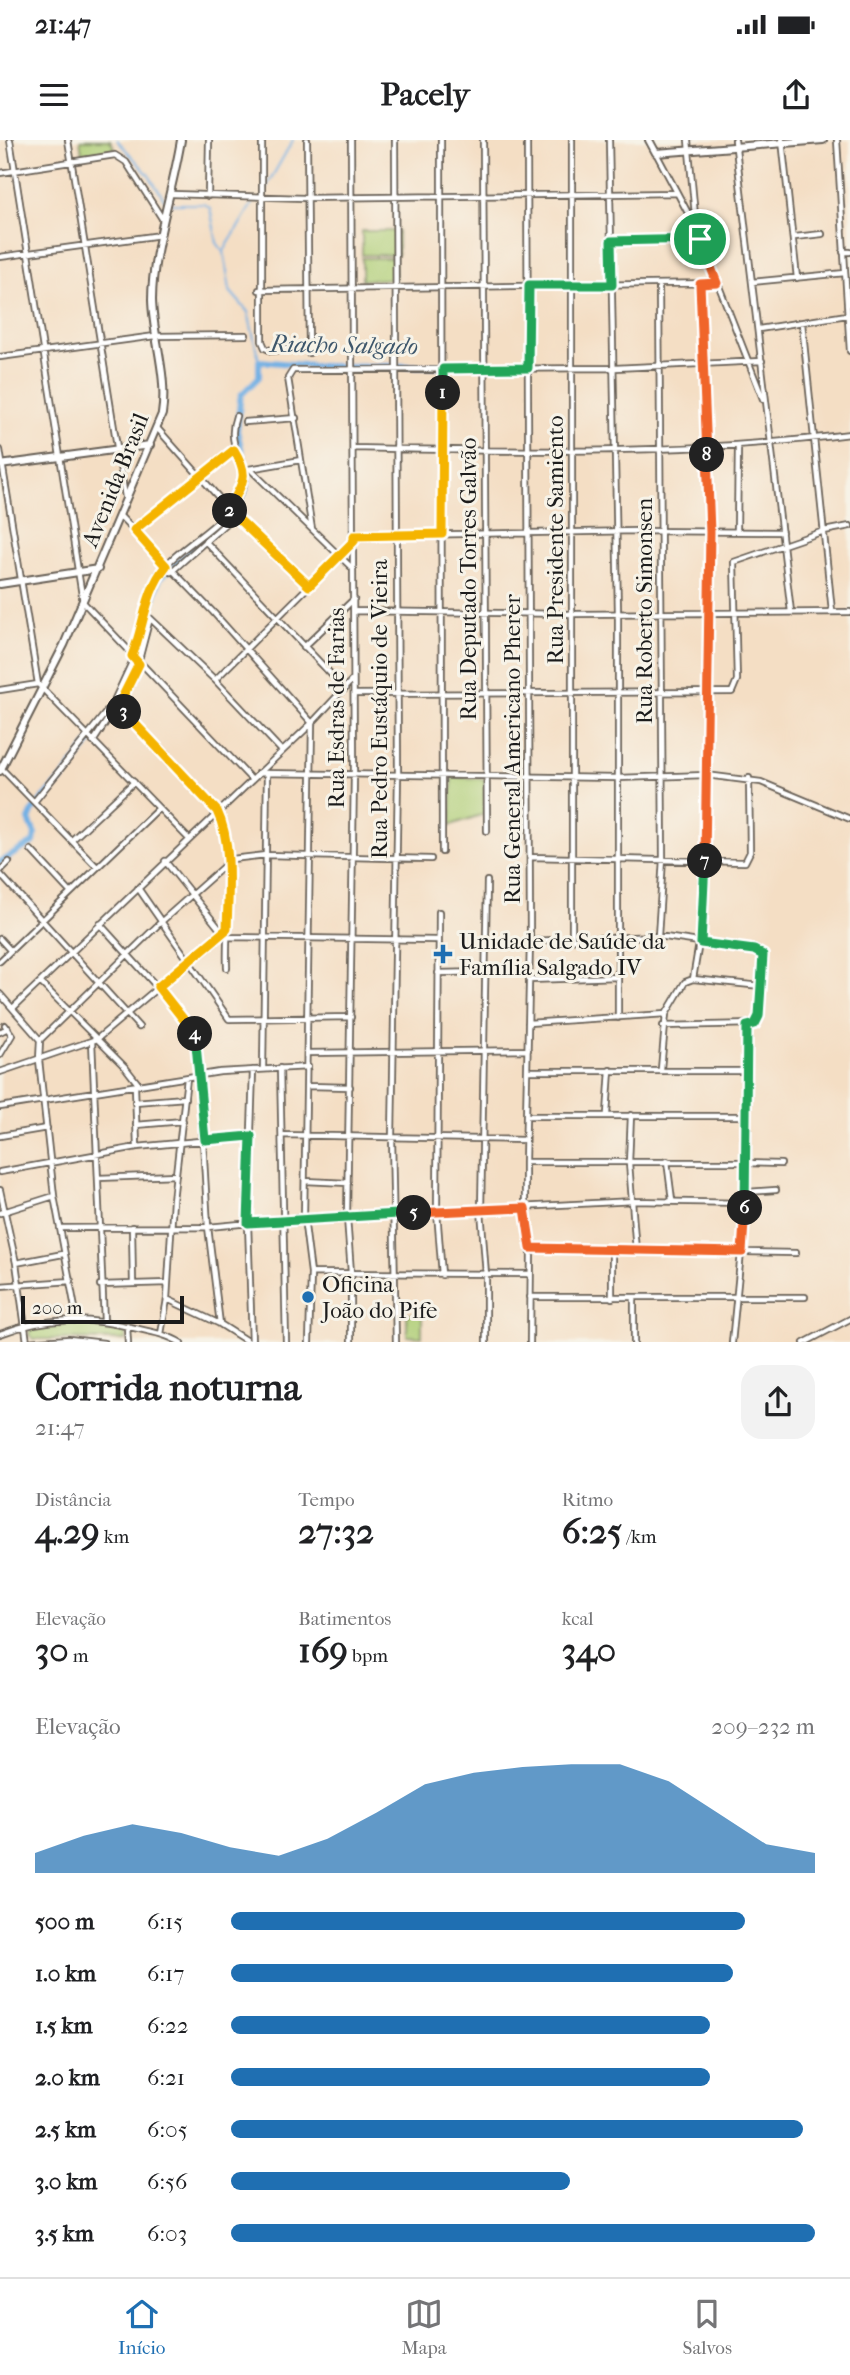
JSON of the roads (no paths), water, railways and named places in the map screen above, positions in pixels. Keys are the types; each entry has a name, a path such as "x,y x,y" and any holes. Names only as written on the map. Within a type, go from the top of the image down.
{"street":[{"path":"10,140 83,602 251,779"},
{"path":"68,140 126,501"},
{"name":"Avenida Brasil","path":"1,770 83,602 157,428 163,394 152,299 161,235 172,194 181,140"},
{"path":"208,196 209,140"},
{"path":"262,140 259,289 265,348 272,351 309,349 305,198 307,140"},
{"name":"Rua Esdras de Farias","path":"351,140 354,287 354,775 347,1217 351,1273 351,1342"},
{"name":"Rua Pedro Eustáquio de Vieira","path":"395,140 398,775 392,1137 397,1275 396,1342"},
{"path":"441,140 444,775 442,852"},
{"name":"Rua Deputado Torres Galvão","path":"483,140 487,831"},
{"name":"Rua General Americano Pherer","path":"527,140 530,940 524,1162 525,1208 531,1248 530,1342"},
{"name":"Rua Presidente Samiento","path":"572,140 572,776 575,858 572,939"},
{"path":"609,140 618,531 618,1018"},
{"path":"649,140 700,239 765,403"},
{"path":"688,140 696,230"},
{"path":"656,153 735,143 823,140"},
{"path":"837,140 850,351"},
{"path":"782,141 797,278"},
{"path":"735,143 791,612"},
{"path":"0,173 115,155 121,157 164,222"},
{"path":"172,194 396,198 677,193"},
{"path":"794,237 822,234"},
{"path":"0,257 161,235"},
{"path":"611,241 700,239"},
{"path":"843,252 850,252"},
{"path":"752,282 845,273"},
{"path":"259,289 442,285 659,286 717,283"},
{"path":"694,979 701,943 705,861 710,532 700,284"},
{"name":"Rua Roberto Simonsen","path":"658,936 663,859 659,286"},
{"path":"759,329 847,316"},
{"path":"802,323 832,611"},
{"path":"0,357 155,336 246,335"},
{"path":"312,529 288,378 293,370 398,367 615,368 705,366 762,361"},
{"path":"170,571 205,541 232,512 244,480 242,465 234,450 231,429 236,415"},
{"path":"244,422 296,418"},
{"path":"157,428 232,512 309,586"},
{"path":"353,448 660,449 771,445 850,434"},
{"path":"1,465 150,445"},
{"path":"737,531 738,446"},
{"path":"0,450 40,687 188,838"},
{"path":"134,530 234,450"},
{"path":"301,460 249,470 353,569"},
{"path":"89,739 118,696 136,660 151,592 166,566 232,512"},
{"path":"120,516 312,723 304,1218 311,1273 309,1342"},
{"path":"354,694 618,695 732,692 737,680 733,613 734,562 824,531 850,526"},
{"path":"215,680 354,539 398,534 782,532"},
{"path":"205,541 345,689"},
{"path":"0,584 98,569"},
{"path":"304,647 354,598"},
{"path":"354,611 574,614 850,612"},
{"path":"34,803 118,706 150,618 215,680 281,750"},
{"path":"14,1007 188,838 312,723 353,679"},
{"path":"0,690 40,687"},
{"path":"118,706 217,811 223,829 227,862 225,933 228,968"},
{"path":"1,770 97,867"},
{"path":"258,773 618,778 706,775 749,778 850,818"},
{"path":"263,1069 267,773"},
{"path":"530,857 742,863 747,861 750,852 749,778"},
{"path":"72,840 134,782"},
{"path":"0,961 158,809"},
{"path":"31,850 70,892"},
{"path":"77,1319 54,1196 39,1059 40,1040 68,1010 227,862 246,856 266,855 431,859"},
{"path":"165,861 225,933 265,938 437,940"},
{"path":"9,862 0,872 139,1027"},
{"path":"486,881 481,1210 486,1275 486,1342"},
{"path":"138,888 229,1019 351,1017"},
{"path":"439,912 437,1212 443,1275"},
{"path":"100,924 158,987 194,1032 205,1140 208,1227 220,1324"},
{"path":"0,1072 95,1040 187,961 225,933"},
{"path":"530,940 658,936 754,950 763,955 757,1022 747,1026 663,1026"},
{"path":"0,939 10,950"},
{"path":"438,973 485,972"},
{"path":"529,979 618,977"},
{"path":"661,1069 666,1014 676,992 685,982 694,979 761,986"},
{"path":"40,982 137,1085 137,1147"},
{"path":"0,994 40,1040"},
{"path":"528,1023 666,1014"},
{"path":"732,1342 747,1192 747,1026"},
{"path":"0,1032 6,1027 12,1033 0,1055"},
{"path":"95,1040 93,1092 100,1285 104,1322"},
{"path":"308,1054 528,1050"},
{"path":"0,1107 199,1076 308,1067"},
{"path":"280,1069 286,1342"},
{"path":"251,1342 248,1223 253,1070"},
{"path":"607,1114 610,1070"},
{"path":"528,1071 745,1071"},
{"path":"161,1334 167,1299 176,1175 187,1078"},
{"path":"308,1086 350,1087"},
{"path":"135,1102 185,1098"},
{"path":"631,1115 629,1163 636,1251"},
{"path":"526,1116 746,1116"},
{"path":"136,1125 183,1121"},
{"path":"0,1136 47,1128"},
{"path":"282,1135 525,1140"},
{"path":"0,1172 137,1147 251,1136"},
{"path":"667,1161 671,1200"},
{"path":"524,1162 667,1161 781,1164"},
{"path":"98,1178 176,1175"},
{"path":"305,1181 348,1183"},
{"path":"0,1190 2,1212 16,1263 27,1342 69,1339 104,1342"},
{"path":"747,1192 776,1191"},
{"path":"2,1212 54,1196"},
{"path":"60,1228 208,1227 304,1218 634,1201 746,1203"},
{"path":"132,1227 133,1284"},
{"path":"531,1248 796,1253"},
{"path":"612,1251 612,1298"},
{"path":"16,1263 63,1254"},
{"path":"311,1273 530,1274"},
{"path":"0,1286 71,1281"},
{"path":"100,1285 168,1283"},
{"path":"530,1297 805,1297"},
{"path":"634,1298 634,1342"},
{"path":"167,1299 251,1342"},
{"path":"0,1335 26,1324 77,1319 127,1326 181,1342"},
{"path":"804,1342 850,1319"},
{"path":"127,1326 128,1342"}],"waterway":[{"path":"117,140 148,174 166,202"},
{"path":"264,191 293,140"},
{"path":"171,204 204,204 210,208 217,243 224,252 230,291 248,312 259,361"},
{"path":"224,251 252,204"},
{"name":"Riacho Salgado","path":"146,624 160,578 229,516 245,491 248,478 237,431 240,401 241,395 259,377 259,361 314,366 442,366"},
{"name":"Riacho Salgado","path":"0,862 34,842 35,834 29,820 33,810 64,777 102,726"}],"place":[{"name":"Unidade de Saúde da Família Salgado IV","path":"443,954"},
{"name":"Oficina João do Pife","path":"308,1297"}]}
